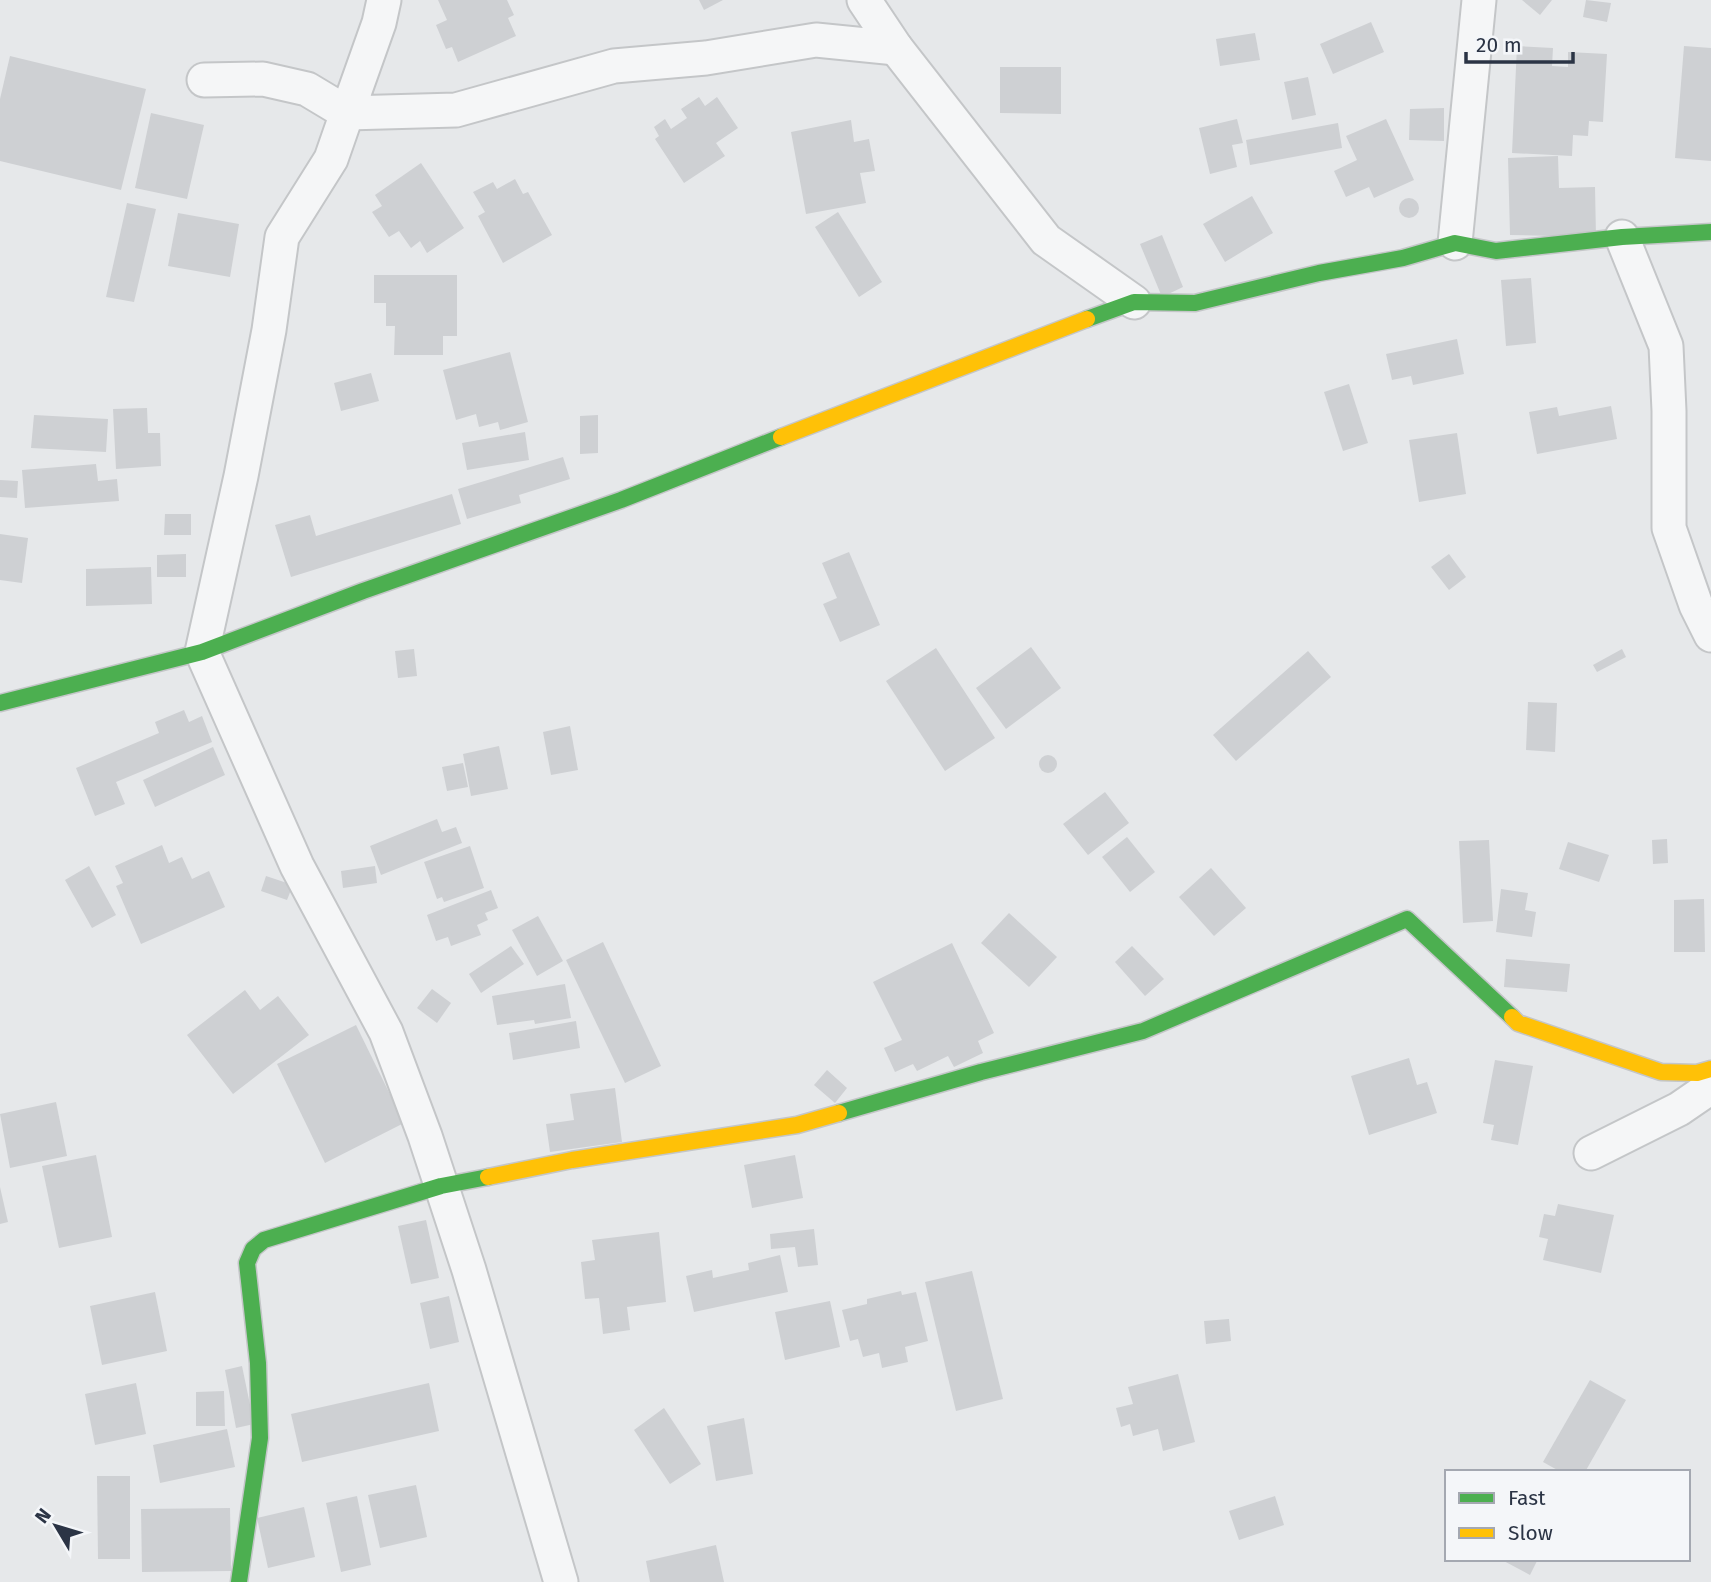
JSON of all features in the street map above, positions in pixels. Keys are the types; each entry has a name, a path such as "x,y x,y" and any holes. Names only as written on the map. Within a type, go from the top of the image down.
{"street":[{"path":"384,0 379,23 331,159 282,237 269,330 242,476 202,652 296,866 356,972 386,1032 469,1270 561,1582"},
{"path":"864,0 896,48 1046,240 1134,302"},
{"path":"1455,243 1479,0"},
{"path":"204,80 263,79 307,89 347,113 457,110 614,66 706,58 816,40 896,48"},
{"path":"0,703 202,652 363,591 621,500 996,353 1134,302 1195,303 1319,273 1403,258 1455,243 1496,251 1622,237 1711,232"},
{"path":"1622,237 1666,346 1670,528 1696,605 1711,635"},
{"path":"239,1582 260,1438 258,1363 247,1263 250,1254 264,1240 441,1186 572,1160 797,1125 981,1072 1143,1031 1407,919 1518,1023 1661,1072 1697,1073 1711,1069"},
{"path":"1591,1153 1679,1109 1711,1087"}],"building":[{"path":"438,0 507,0 514,15 508,18 516,36 458,62 452,47 446,49 436,25 447,20"},
{"path":"699,0 723,0 704,10"},
{"path":"1522,0 1552,0 1540,15"},
{"path":"1586,0 1611,3 1607,22 1583,17"},
{"path":"1371,22 1384,52 1333,74 1320,44"},
{"path":"1255,33 1260,60 1220,66 1216,39"},
{"path":"1517,46 1553,48 1552,66 1568,67 1568,52 1607,54 1603,122 1589,121 1588,136 1573,135 1572,156 1512,153"},
{"path":"1684,46 1711,48 1711,161 1675,158"},
{"path":"10,56 146,89 121,190 0,161 0,99"},
{"path":"1000,67 1061,67 1061,114 1000,113"},
{"path":"1308,77 1316,115 1292,120 1284,82"},
{"path":"699,97 705,106 717,97 738,128 716,143 725,156 684,183 655,139 659,136 654,127 665,119 671,129 687,118 681,109"},
{"path":"1444,108 1444,141 1409,140 1410,109"},
{"path":"151,113 204,125 187,199 135,188"},
{"path":"1237,119 1243,143 1232,145 1237,167 1210,174 1199,128"},
{"path":"1386,119 1414,180 1374,198 1369,187 1346,197 1334,171 1357,160 1346,136"},
{"path":"851,120 854,142 869,139 875,171 860,173 866,203 806,214 791,132"},
{"path":"1338,123 1342,148 1250,165 1246,140"},
{"path":"1558,156 1559,188 1595,187 1596,237 1510,235 1508,158"},
{"path":"421,163 464,228 427,253 420,241 411,248 399,231 389,237 372,212 382,206 375,195"},
{"path":"515,179 523,194 528,192 552,235 503,263 478,216 485,212 473,192 493,182 497,189"},
{"path":"1252,196 1273,233 1225,262 1203,224"},
{"path":"1405,198 1413,198 1419,208 1413,218 1405,218 1399,212 1399,204"},
{"path":"127,203 156,209 134,302 106,297"},
{"path":"838,212 882,282 859,297 815,227"},
{"path":"178,213 239,224 230,277 168,266"},
{"path":"1162,235 1183,287 1162,297 1140,244"},
{"path":"374,275 457,275 457,336 443,336 443,355 394,355 395,326 386,326 386,303 374,303"},
{"path":"1531,278 1536,343 1506,346 1501,280"},
{"path":"1457,339 1464,374 1413,385 1411,376 1392,380 1386,354"},
{"path":"510,352 528,422 500,430 498,422 479,427 476,414 456,420 443,370"},
{"path":"371,373 379,401 341,411 334,383"},
{"path":"1349,384 1368,443 1343,451 1324,392"},
{"path":"1611,406 1617,439 1537,454 1529,412 1557,407 1559,416"},
{"path":"147,408 148,433 160,433 161,466 116,469 113,409"},
{"path":"34,415 108,419 106,452 31,448"},
{"path":"598,415 598,453 580,454 580,416"},
{"path":"525,432 529,460 467,470 462,443"},
{"path":"1457,433 1466,494 1419,502 1409,440"},
{"path":"563,457 570,479 519,495 521,503 467,519 458,489"},
{"path":"96,464 98,481 117,479 119,501 25,508 22,470"},
{"path":"0,480 18,481 17,498 0,497"},
{"path":"452,494 461,524 291,577 275,525 310,515 316,536"},
{"path":"165,514 191,514 191,535 164,535"},
{"path":"0,534 28,538 22,583 0,580"},
{"path":"849,552 880,625 840,642 823,604 837,598 822,563"},
{"path":"186,554 186,577 157,577 157,555"},
{"path":"1449,554 1466,577 1449,590 1431,567"},
{"path":"151,567 152,604 86,606 86,569"},
{"path":"1031,647 1061,688 1006,729 976,688"},
{"path":"936,648 995,738 945,771 886,681"},
{"path":"414,649 417,676 398,678 395,651"},
{"path":"1622,649 1626,657 1597,672 1593,665"},
{"path":"1308,651 1331,677 1236,761 1213,735"},
{"path":"1528,702 1557,703 1555,752 1526,750"},
{"path":"184,710 189,722 202,716 212,742 116,782 125,804 95,816 76,768 159,733 155,722"},
{"path":"570,726 578,770 551,775 543,732"},
{"path":"499,746 508,789 471,796 463,754"},
{"path":"213,747 225,775 155,807 143,780"},
{"path":"1048,755 1054,758 1057,764 1054,770 1048,773 1042,770 1039,764 1042,758"},
{"path":"463,763 468,787 447,791 442,767"},
{"path":"1105,792 1129,823 1088,855 1063,824"},
{"path":"437,819 442,832 456,827 462,843 381,875 370,846"},
{"path":"1127,837 1155,872 1130,892 1102,857"},
{"path":"1667,839 1668,863 1653,864 1652,840"},
{"path":"1489,840 1493,921 1463,923 1459,841"},
{"path":"1568,842 1609,855 1599,882 1559,869"},
{"path":"162,845 169,863 182,857 192,879 209,871 225,907 141,944 116,886 123,883 115,866"},
{"path":"470,846 484,888 444,902 442,897 437,899 424,862"},
{"path":"89,866 116,915 92,928 65,880"},
{"path":"375,866 377,883 343,888 341,871"},
{"path":"1211,868 1246,908 1214,936 1179,897"},
{"path":"266,876 293,885 287,900 261,891"},
{"path":"1501,889 1528,893 1525,910 1536,912 1532,937 1496,932"},
{"path":"491,890 498,908 485,913 488,920 477,925 481,935 451,946 448,937 436,941 427,915"},
{"path":"1704,899 1705,952 1674,952 1674,900"},
{"path":"1009,913 1057,957 1029,987 981,943"},
{"path":"538,916 563,961 537,976 512,930"},
{"path":"603,942 661,1066 625,1083 566,960"},
{"path":"952,943 994,1033 978,1041 983,1053 954,1067 948,1056 917,1071 913,1064 895,1072 884,1048 902,1040 873,982"},
{"path":"511,946 524,964 481,993 469,974"},
{"path":"1132,946 1164,979 1145,996 1115,962"},
{"path":"1506,959 1570,964 1567,992 1504,987"},
{"path":"565,984 571,1018 535,1024 534,1020 497,1025 492,996"},
{"path":"432,989 451,1003 437,1023 417,1008"},
{"path":"245,990 260,1010 278,996 309,1035 233,1094 187,1035"},
{"path":"576,1021 580,1048 513,1060 509,1033"},
{"path":"356,1025 404,1123 325,1163 277,1064"},
{"path":"1409,1058 1417,1085 1427,1082 1437,1113 1369,1135 1351,1076"},
{"path":"1495,1060 1533,1066 1518,1145 1491,1140 1494,1125 1483,1123"},
{"path":"827,1070 847,1088 835,1103 814,1085"},
{"path":"615,1088 622,1142 550,1152 546,1124 574,1120 570,1094"},
{"path":"56,1102 67,1156 10,1168 0,1114"},
{"path":"96,1155 112,1237 59,1248 42,1166"},
{"path":"795,1155 803,1198 752,1208 744,1165"},
{"path":"0,1187 8,1222 0,1224"},
{"path":"1558,1204 1614,1215 1601,1273 1543,1260 1548,1239 1539,1237 1544,1214 1555,1216"},
{"path":"426,1220 439,1278 411,1284 398,1226"},
{"path":"814,1229 818,1265 798,1267 795,1247 771,1249 770,1234"},
{"path":"659,1232 666,1302 627,1307 630,1330 603,1334 599,1298 585,1299 581,1262 595,1260 592,1240"},
{"path":"780,1255 788,1292 694,1312 686,1276 712,1270 713,1278 749,1270 748,1263"},
{"path":"972,1271 1003,1399 956,1411 925,1282"},
{"path":"901,1291 902,1295 916,1292 928,1341 905,1347 908,1362 882,1368 879,1353 863,1357 858,1339 850,1341 842,1310 867,1304 867,1299"},
{"path":"155,1292 167,1351 102,1365 90,1306"},
{"path":"449,1296 459,1342 430,1349 420,1303"},
{"path":"830,1301 840,1347 785,1360 775,1312"},
{"path":"1229,1319 1231,1341 1206,1344 1204,1321"},
{"path":"242,1366 254,1424 236,1428 225,1370"},
{"path":"1178,1374 1195,1442 1163,1451 1158,1429 1133,1436 1130,1424 1121,1427 1116,1408 1133,1404 1128,1387"},
{"path":"1590,1380 1626,1400 1586,1470 1557,1470 1543,1462"},
{"path":"136,1383 146,1434 95,1445 85,1394"},
{"path":"429,1383 439,1431 302,1462 291,1414"},
{"path":"224,1391 225,1426 196,1426 196,1392"},
{"path":"664,1408 701,1464 670,1484 634,1430"},
{"path":"744,1418 753,1474 716,1481 707,1426"},
{"path":"227,1429 235,1467 160,1483 153,1445"},
{"path":"97,1476 130,1476 130,1559 98,1559"},
{"path":"416,1485 427,1537 380,1548 368,1495"},
{"path":"357,1496 371,1565 341,1572 326,1503"},
{"path":"1275,1496 1284,1525 1239,1540 1229,1511"},
{"path":"304,1507 315,1557 268,1568 257,1518"},
{"path":"230,1508 231,1571 142,1572 141,1509"},
{"path":"716,1545 724,1582 650,1582 646,1561"},
{"path":"1504,1561 1537,1561 1530,1575"}],"traffic: fast":[{"path":"1087,319 1134,302 1195,303 1319,273 1403,258 1455,243 1496,251 1622,237 1711,232"},
{"path":"0,703 202,652 363,591 621,500 781,437"},
{"path":"839,1113 981,1072 1143,1031 1407,919 1512,1017"},
{"path":"239,1582 260,1438 258,1363 247,1263 253,1249 264,1240 441,1186 488,1177"}],"traffic: slow":[{"path":"781,437 1087,319"},
{"path":"1512,1017 1518,1023 1661,1072 1697,1073 1711,1069"},
{"path":"488,1177 572,1160 797,1125 839,1113"}]}
